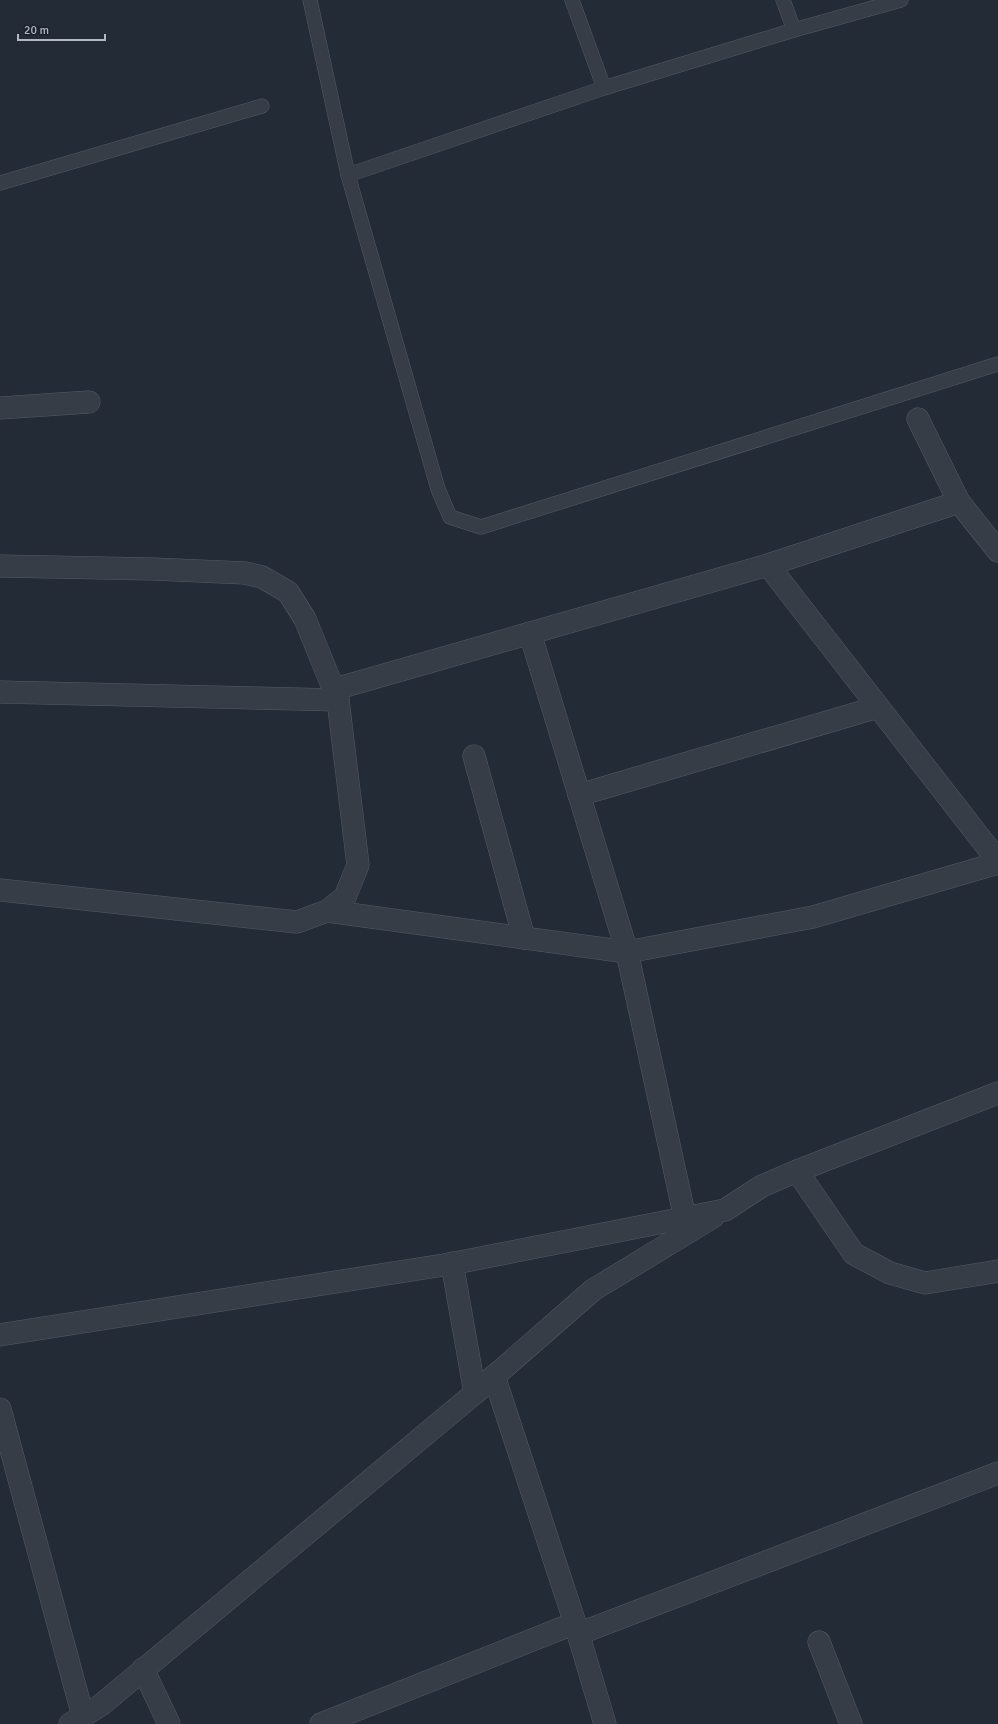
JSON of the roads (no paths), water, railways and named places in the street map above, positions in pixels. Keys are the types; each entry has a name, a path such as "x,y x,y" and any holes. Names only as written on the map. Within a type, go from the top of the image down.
{"street":[{"path":"0,408 89,402"},
{"path":"918,419 959,502 998,551"},
{"path":"0,692 336,695 530,633 768,565 959,502"},
{"path":"327,911 627,952 813,917 998,862 768,565"},
{"path":"0,566 153,569 245,573 262,578 288,592 306,619 336,695 358,866 345,897 327,911 296,922 0,890"},
{"path":"530,633 627,952 685,1218"},
{"path":"579,795 878,707"},
{"path":"474,756 524,938"},
{"path":"0,1409 77,1720 101,1705 474,1393 593,1290 762,1186 998,1093"},
{"path":"976,1101 998,1108"},
{"path":"797,1171 854,1254 890,1273 924,1283 998,1271"},
{"path":"0,1335 452,1263 725,1210"},
{"path":"452,1263 474,1393"},
{"path":"494,1376 576,1629 605,1724"},
{"path":"321,1724 998,1473"},
{"path":"819,1642 851,1724"},
{"path":"143,1669 169,1724"}],"lane":[{"path":"310,0 348,175 438,489 450,517 481,527 998,364"},
{"path":"572,0 604,88"},
{"path":"783,0 794,30"},
{"path":"348,175 604,88 794,30 901,0"},
{"path":"0,182 262,106"}]}
